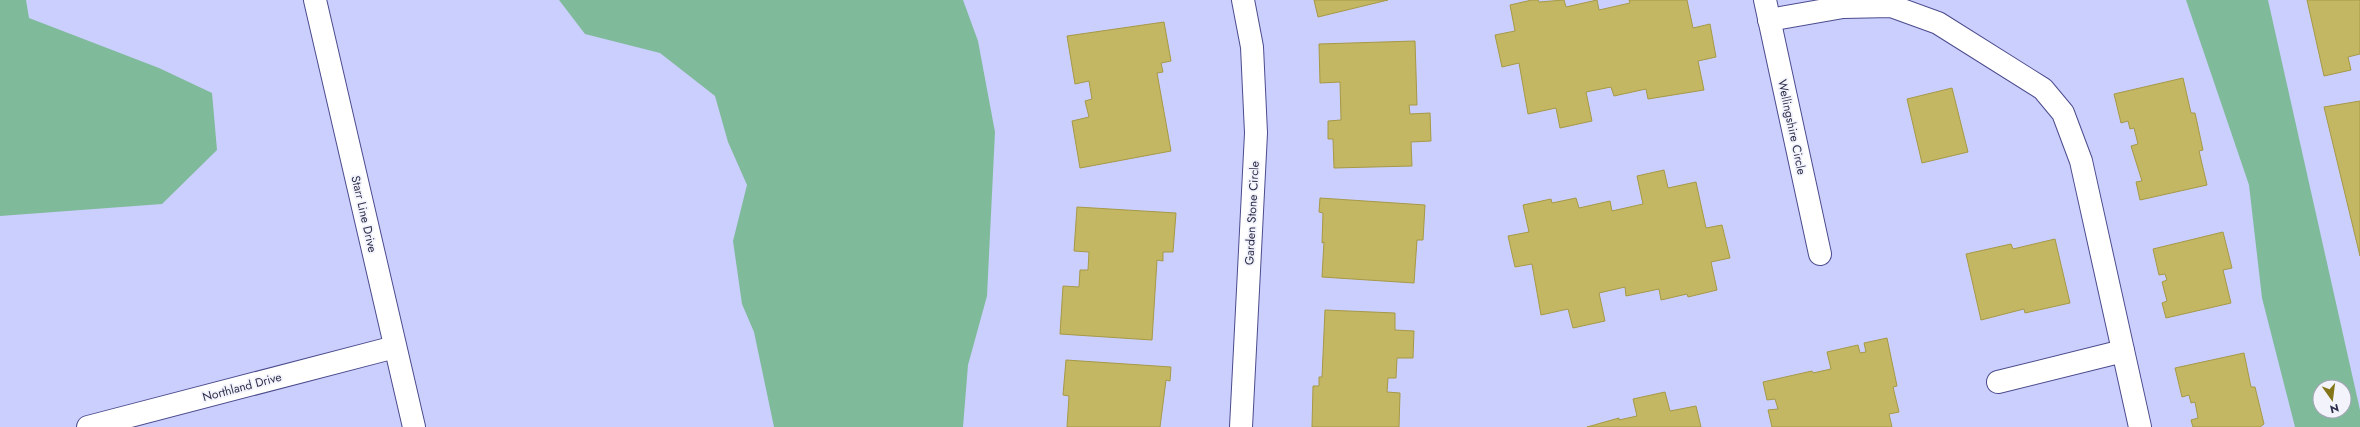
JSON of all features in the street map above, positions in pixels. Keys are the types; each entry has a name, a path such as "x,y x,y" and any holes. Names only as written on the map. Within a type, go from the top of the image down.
{"street":[{"name":"Starr Line Drive","path":"315,0 414,427"},
{"name":"Garden Stone Circle","path":"1241,427 1256,133 1252,47 1243,0"},
{"path":"1767,10 1891,6 1938,23 2043,89 2063,114 2081,161 2140,427"},
{"name":"Wellingshire Circle","path":"1767,10 1820,254"},
{"name":"Northland Drive","path":"88,427 395,347"},
{"path":"1998,382 2123,351"}],"green space":[{"path":"0,0 26,0 29,18 159,68 212,93 217,150 162,204 0,216"},
{"path":"559,0 963,0 978,41 995,132 987,296 968,365 963,427 774,427 754,332 742,304 733,241 747,185 728,142 715,96 660,53 585,34"},
{"path":"2186,0 2268,0 2360,410 2360,427 2295,427 2262,298 2249,185"}],"building":[{"path":"1314,0 1388,0 1318,17"},
{"path":"1538,0 1539,2 1564,0 1566,7 1597,0 1599,10 1630,3 1629,0 1687,0 1693,28 1710,24 1716,57 1698,61 1704,90 1648,99 1646,89 1614,96 1611,87 1586,92 1592,121 1560,128 1556,108 1528,114 1519,63 1502,67 1495,35 1515,31 1510,5"},
{"path":"2307,0 2360,0 2360,54 2348,57 2351,70 2324,76"},
{"path":"1164,22 1171,61 1161,63 1163,72 1157,73 1171,151 1080,168 1072,121 1089,117 1085,101 1092,99 1089,81 1075,84 1067,36"},
{"path":"1415,41 1417,105 1409,105 1410,114 1430,113 1431,141 1411,142 1412,166 1334,168 1333,139 1328,139 1328,121 1341,120 1340,82 1320,83 1319,44"},
{"path":"2183,78 2191,113 2195,113 2203,150 2199,151 2207,185 2140,200 2136,182 2142,181 2131,146 2138,144 2134,128 2130,129 2128,121 2121,123 2114,94"},
{"path":"1952,88 1968,152 1922,163 1907,99"},
{"path":"2360,101 2360,256 2324,107"},
{"path":"1664,170 1668,188 1696,182 1706,228 1722,225 1730,258 1711,262 1717,290 1688,297 1687,294 1661,300 1659,289 1626,296 1625,287 1599,293 1605,321 1573,328 1568,309 1541,315 1532,264 1515,267 1508,236 1529,232 1523,205 1551,199 1552,203 1576,198 1579,208 1610,201 1612,211 1643,204 1637,176"},
{"path":"1320,198 1425,205 1423,240 1417,240 1414,283 1322,277 1324,242 1322,243 1323,213 1319,212"},
{"path":"1077,207 1176,213 1173,252 1163,252 1163,261 1157,260 1152,340 1060,334 1063,286 1079,287 1080,270 1088,270 1089,252 1074,251"},
{"path":"2223,232 2232,268 2223,270 2231,303 2166,318 2162,303 2167,301 2162,282 2167,280 2165,274 2159,275 2153,249"},
{"path":"2055,239 2070,303 2025,313 2024,309 1981,320 1966,254 2011,244 2013,249"},
{"path":"1325,310 1395,313 1395,330 1414,331 1413,358 1397,358 1396,378 1388,378 1387,392 1400,393 1399,427 1312,427 1313,386 1319,386 1319,377 1322,377"},
{"path":"1887,338 1897,386 1893,387 1899,412 1889,414 1892,427 1772,427 1768,410 1778,409 1775,399 1767,400 1763,382 1812,371 1813,373 1831,369 1827,352 1858,345 1860,353 1866,352 1864,343"},
{"path":"2244,353 2251,387 2255,387 2264,424 2260,427 2193,427 2191,420 2198,418 2195,402 2191,403 2189,395 2182,397 2175,368"},
{"path":"1066,360 1171,367 1170,381 1166,380 1160,427 1067,427 1069,396 1063,395"},
{"path":"1665,392 1670,411 1696,406 1701,427 1587,427 1619,418 1619,420 1637,416 1633,399"}]}
